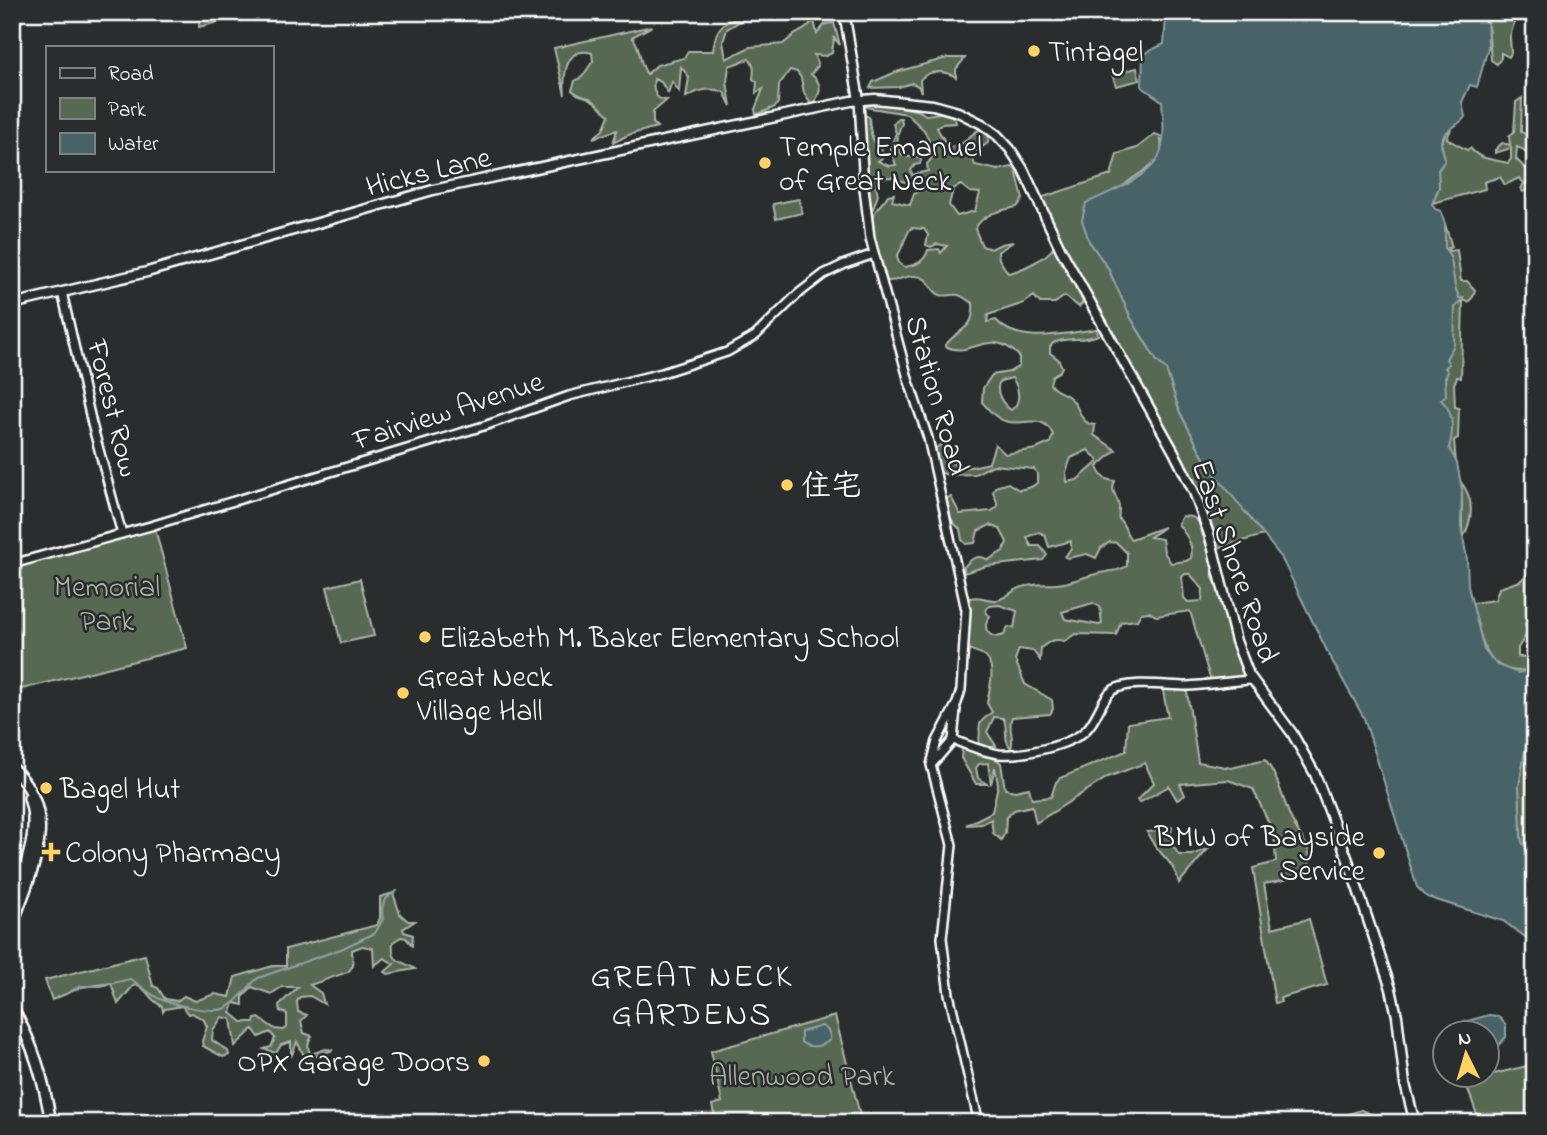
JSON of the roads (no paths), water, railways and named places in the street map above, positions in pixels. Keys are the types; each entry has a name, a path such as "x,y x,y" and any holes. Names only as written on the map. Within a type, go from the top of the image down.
{"main road":[{"path":"844,12 859,100"},
{"name":"Hicks Lane","path":"12,304 147,272 433,190 859,100"},
{"name":"East Shore Road","path":"859,100 933,105 958,111 997,135 1018,160 1060,250 1194,492 1210,537 1236,641 1252,680 1305,752 1339,836 1394,998 1405,1084 1415,1123"},
{"path":"12,768 34,795 41,824 34,859 12,926"},
{"path":"12,776 30,799 34,828 30,854 12,908"},
{"path":"12,1007 36,1055 51,1123"}],"street":[{"name":"Station Road","path":"859,100 864,188 874,254 928,438 966,608 961,690 937,741 932,765"},
{"name":"Fairview Avenue","path":"12,564 122,534 487,425 569,396 662,373 727,352 754,336 798,294 824,274 874,254"},
{"name":"Forest Row","path":"62,292 92,424 122,534"},
{"path":"979,1123 949,994 942,938 952,845 932,765 953,740 1002,754 1052,747 1074,739 1093,723 1108,695 1116,689 1252,680"},
{"name":"Station Road","path":"953,740 957,703"}],"water":[{"path":"1164,12 1487,12 1488,48 1477,87 1470,85 1462,102 1465,117 1442,139 1445,160 1438,170 1439,187 1432,204 1435,209 1441,211 1445,224 1445,248 1451,259 1455,287 1459,298 1463,298 1455,307 1454,345 1446,359 1449,364 1445,368 1448,372 1445,377 1446,395 1441,400 1451,417 1449,448 1457,463 1462,490 1461,526 1467,559 1468,586 1484,650 1497,665 1518,673 1535,669 1535,741 1527,745 1525,750 1519,786 1522,842 1535,860 1535,955 1528,939 1503,921 1427,897 1417,887 1364,718 1329,655 1281,557 1207,464 1180,412 1166,369 1157,361 1131,318 1108,268 1089,241 1082,220 1086,203 1137,178 1154,164 1161,150 1164,128 1162,101 1142,87 1143,54 1164,44"},
{"path":"1489,1015 1498,1016 1502,1020 1471,1020"},
{"path":"1502,1020 1506,1025 1506,1037 1502,1042"},
{"path":"822,1026 829,1032 830,1040 815,1046 801,1042 801,1032"}],"waterway":[{"path":"71,991 82,986 101,986 130,979 162,1000 220,1010 235,1001 258,978 341,949 375,933 383,919 384,902 397,891"}],"place":[{"name":"Tintagel","path":"1034,51"},
{"name":"Temple Emanuel of Great Neck","path":"765,163"},
{"name":"住宅","path":"787,485"},
{"name":"Elizabeth M. Baker Elementary School","path":"425,637"},
{"name":"Great Neck Village Hall","path":"403,693"},
{"name":"Bagel Hut","path":"46,788"},
{"name":"Colony Pharmacy","path":"51,852"},
{"name":"BMW of Bayside Service","path":"1379,853"},
{"name":"OPX Garage Doors","path":"484,1061"}],"district":[{"name":"GREAT NECK GARDENS","path":"692,993"}],"park label":[{"name":"Memorial Park","path":"107,603"},
{"name":"Allenwood Park","path":"802,1075"}]}
